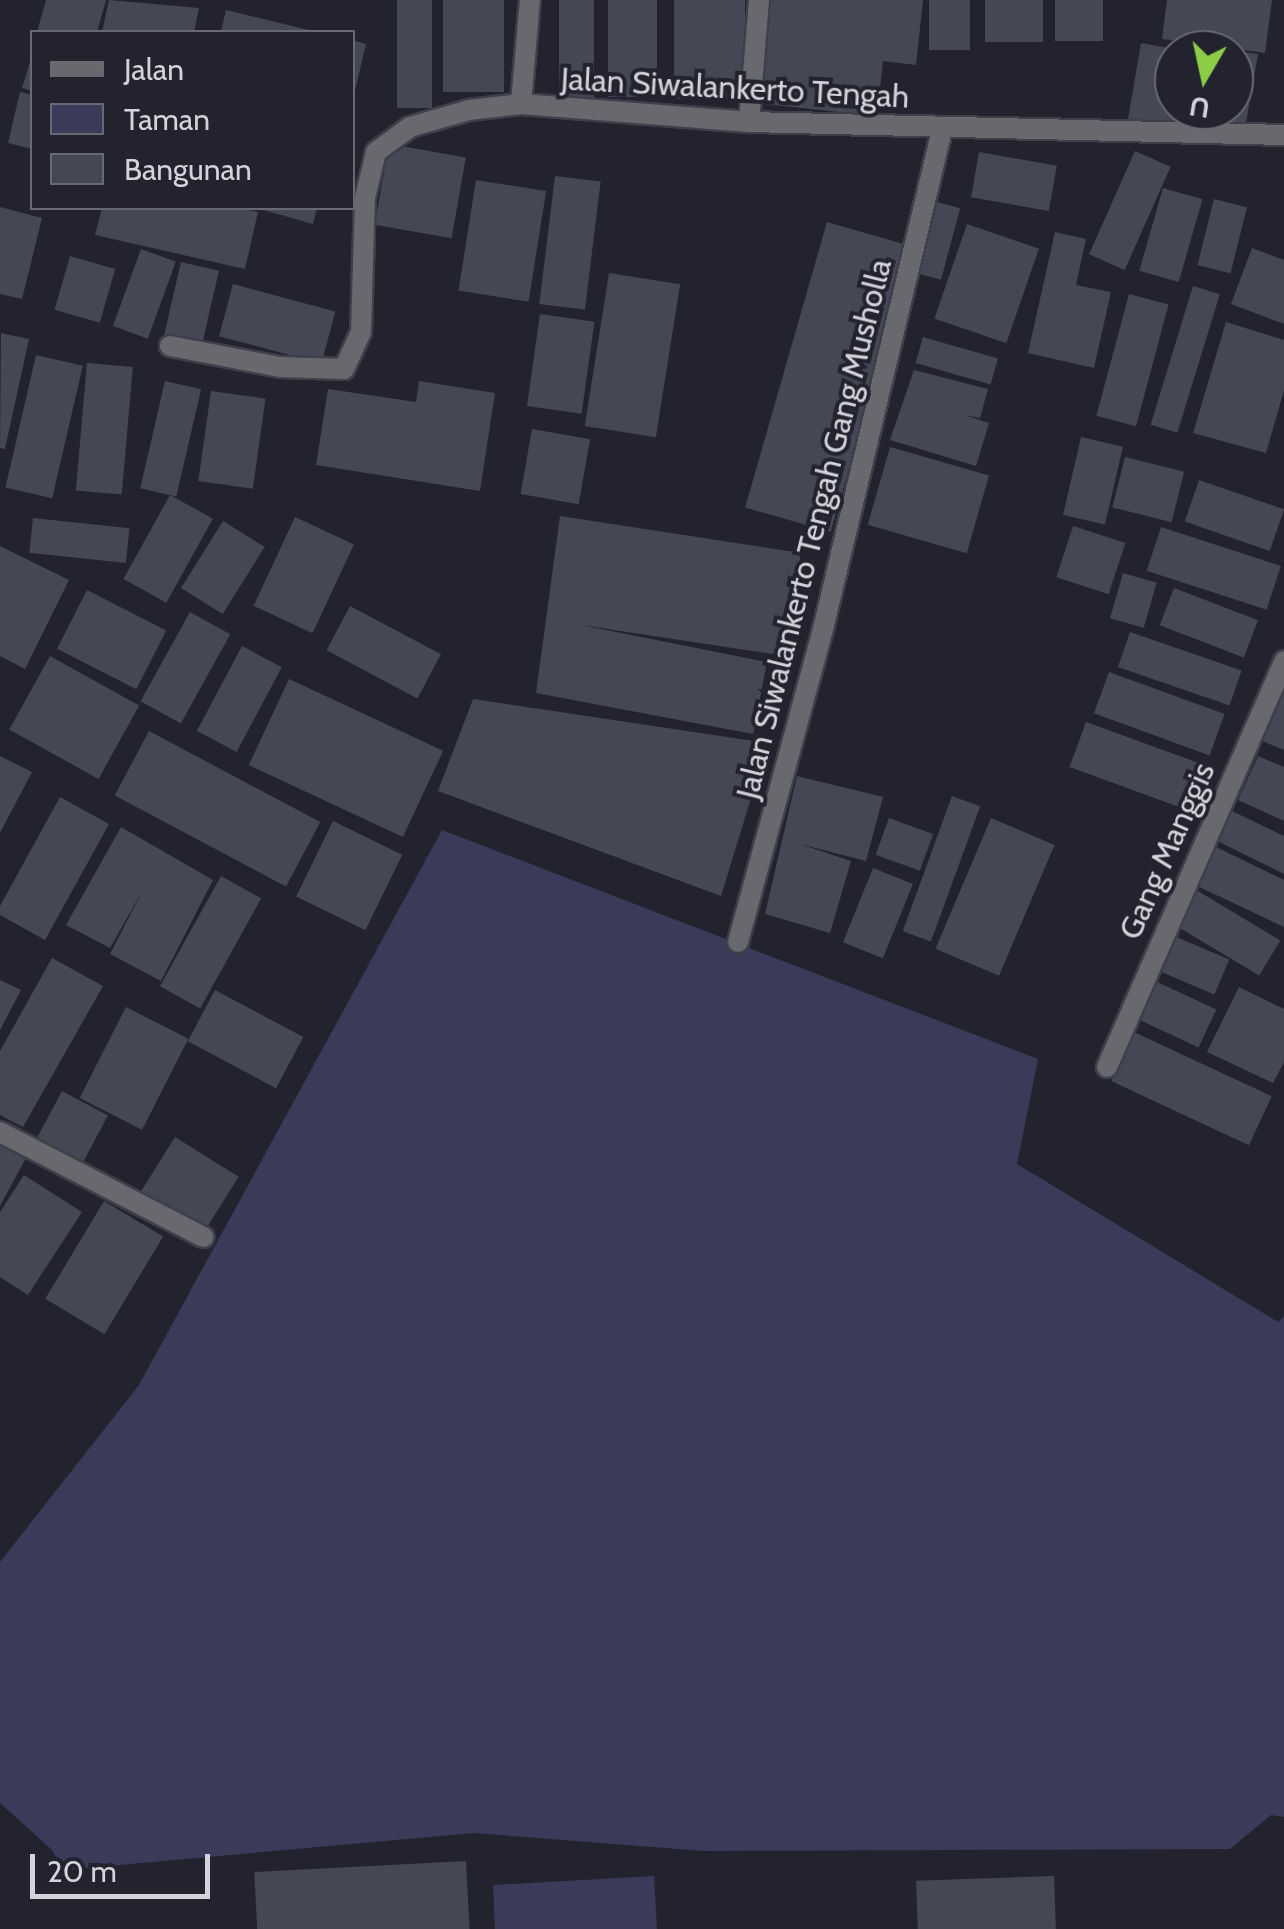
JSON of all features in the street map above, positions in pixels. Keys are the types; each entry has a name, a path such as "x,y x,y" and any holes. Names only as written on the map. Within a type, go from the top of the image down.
{"street":[{"path":"521,104 530,0"},
{"path":"749,122 758,0"},
{"name":"Jalan Siwalankerto Tengah","path":"170,346 330,372 354,359 361,332 365,198 376,152 410,127 521,104 749,122 942,130 1284,135"},
{"name":"Jalan Siwalankerto Tengah Gang Musholla","path":"738,942 828,606 942,130"},
{"name":"Gang Manggis","path":"1107,1067 1284,661"},
{"path":"0,1132 203,1237"}],"green space":[{"path":"442,830 1038,1059 1017,1164 1278,1322 1284,1316 1284,1817 1271,1815 1230,1849 704,1851 474,1833 63,1870 52,1850 0,1803 0,1562 139,1385"},
{"path":"654,1876 657,1929 495,1929 493,1885"}],"building":[{"path":"46,0 106,0 98,30 38,30"},
{"path":"109,0 199,8 194,30 102,30"},
{"path":"397,0 432,0 432,108 397,108"},
{"path":"443,0 504,0 504,92 443,92"},
{"path":"559,0 594,0 594,100 559,100"},
{"path":"608,0 657,0 657,97 608,97"},
{"path":"674,0 745,0 745,99 674,99"},
{"path":"765,0 923,0 916,65 883,61 877,116 754,103"},
{"path":"929,0 970,0 970,50 929,50"},
{"path":"985,0 1043,0 1043,42 985,42"},
{"path":"1055,0 1103,0 1103,41 1055,41"},
{"path":"1167,0 1272,0 1265,53 1254,52 1254,30 1163,30"},
{"path":"226,10 309,30 221,30"},
{"path":"355,41 366,44 355,91"},
{"path":"1141,43 1154,45 1154,123 1128,119"},
{"path":"30,62 30,90 22,88"},
{"path":"20,92 30,94 30,148 8,143"},
{"path":"389,144 466,158 452,238 375,225"},
{"path":"1135,151 1171,167 1125,270 1089,254"},
{"path":"979,152 1057,166 1049,211 971,197"},
{"path":"555,176 601,182 585,310 539,304"},
{"path":"476,180 546,191 529,302 458,291"},
{"path":"1163,188 1202,199 1179,282 1139,271"},
{"path":"1214,199 1247,207 1231,273 1198,265"},
{"path":"937,202 960,208 941,280 918,273"},
{"path":"0,207 42,218 22,299 0,294"},
{"path":"101,210 258,212 245,269 95,235"},
{"path":"263,210 316,210 313,224"},
{"path":"827,222 913,247 831,532 745,507"},
{"path":"967,224 1039,249 1006,343 934,319"},
{"path":"1055,232 1086,239 1076,285 1111,292 1094,368 1028,353"},
{"path":"1252,248 1284,260 1284,324 1231,304"},
{"path":"141,249 176,262 148,339 113,326"},
{"path":"70,256 115,269 100,323 55,310"},
{"path":"181,262 219,271 201,349 163,340"},
{"path":"609,273 680,284 656,437 585,426"},
{"path":"233,284 335,311 321,364 219,336"},
{"path":"1193,286 1220,294 1177,433 1151,425"},
{"path":"1129,294 1169,305 1136,426 1096,416"},
{"path":"540,314 594,322 582,414 527,406"},
{"path":"1226,322 1284,340 1284,390 1266,453 1193,433"},
{"path":"1,333 29,339 5,449 0,448"},
{"path":"923,337 998,358 991,384 916,363"},
{"path":"36,355 83,366 52,498 5,488"},
{"path":"87,363 133,367 122,495 76,491"},
{"path":"914,370 988,389 980,418 964,415 989,423 976,466 890,440"},
{"path":"165,381 201,389 176,497 140,488"},
{"path":"419,381 495,393 480,491 316,465 328,389 416,402"},
{"path":"211,391 265,399 253,489 198,481"},
{"path":"532,429 590,439 579,504 521,494"},
{"path":"1081,437 1123,447 1105,525 1063,515"},
{"path":"890,447 989,475 967,553 868,525"},
{"path":"1125,457 1184,472 1172,522 1112,507"},
{"path":"1199,480 1284,509 1270,551 1185,522"},
{"path":"170,495 213,519 166,603 123,579"},
{"path":"560,516 801,553 786,656 581,625 767,662 753,734 536,693"},
{"path":"295,517 354,544 312,633 254,606"},
{"path":"33,518 129,528 126,563 29,553"},
{"path":"223,521 265,547 223,614 181,588"},
{"path":"1073,526 1125,543 1109,594 1056,577"},
{"path":"1161,527 1281,566 1267,610 1147,571"},
{"path":"0,546 69,580 25,669 0,656"},
{"path":"1123,573 1157,583 1144,628 1110,618"},
{"path":"1174,588 1258,620 1244,658 1160,625"},
{"path":"87,590 166,630 136,689 57,649"},
{"path":"350,606 441,654 417,699 327,650"},
{"path":"190,612 230,634 181,724 141,701"},
{"path":"1130,632 1242,670 1230,705 1118,667"},
{"path":"242,646 282,667 237,752 197,731"},
{"path":"50,656 139,705 98,779 9,729"},
{"path":"1109,672 1225,714 1210,755 1094,713"},
{"path":"289,679 443,751 403,837 249,765"},
{"path":"1284,686 1284,750 1260,740"},
{"path":"473,699 768,743 721,896 438,791"},
{"path":"1086,722 1204,765 1188,810 1070,767"},
{"path":"149,731 320,822 286,887 115,795"},
{"path":"0,756 32,772 0,833"},
{"path":"1258,756 1284,767 1284,821 1238,800"},
{"path":"797,776 883,797 866,861 800,844 851,861 830,933 765,914"},
{"path":"952,796 980,806 931,942 903,931"},
{"path":"60,797 109,824 45,940 0,915 0,906"},
{"path":"1230,810 1284,836 1284,874 1213,839"},
{"path":"889,818 933,834 920,871 876,855"},
{"path":"991,818 1055,845 999,976 936,949"},
{"path":"333,821 402,855 365,930 296,896"},
{"path":"121,827 213,880 161,981 110,954 144,888 110,948 66,925"},
{"path":"1212,845 1284,880 1284,927 1193,884"},
{"path":"873,868 913,884 883,958 843,942"},
{"path":"221,876 261,898 200,1009 160,986"},
{"path":"1198,891 1280,940 1259,976 1177,926"},
{"path":"1174,936 1229,959 1214,994 1159,971"},
{"path":"52,958 103,986 23,1127 0,1115 0,1051"},
{"path":"1151,979 1216,1009 1199,1047 1133,1017"},
{"path":"0,980 21,990 0,1030"},
{"path":"1239,987 1284,1009 1284,1062 1273,1083 1207,1052"},
{"path":"215,990 303,1037 276,1088 188,1041"},
{"path":"126,1007 188,1039 142,1130 80,1098"},
{"path":"1134,1032 1272,1096 1249,1145 1111,1081"},
{"path":"62,1091 108,1115 83,1162 37,1138"},
{"path":"175,1137 239,1177 205,1231 141,1191"},
{"path":"0,1144 26,1158 0,1206"},
{"path":"24,1175 82,1212 28,1295 0,1277 0,1212"},
{"path":"104,1201 163,1237 104,1334 45,1299"},
{"path":"466,1861 470,1929 257,1929 254,1872"},
{"path":"1054,1876 1056,1929 918,1929 916,1881"}]}
